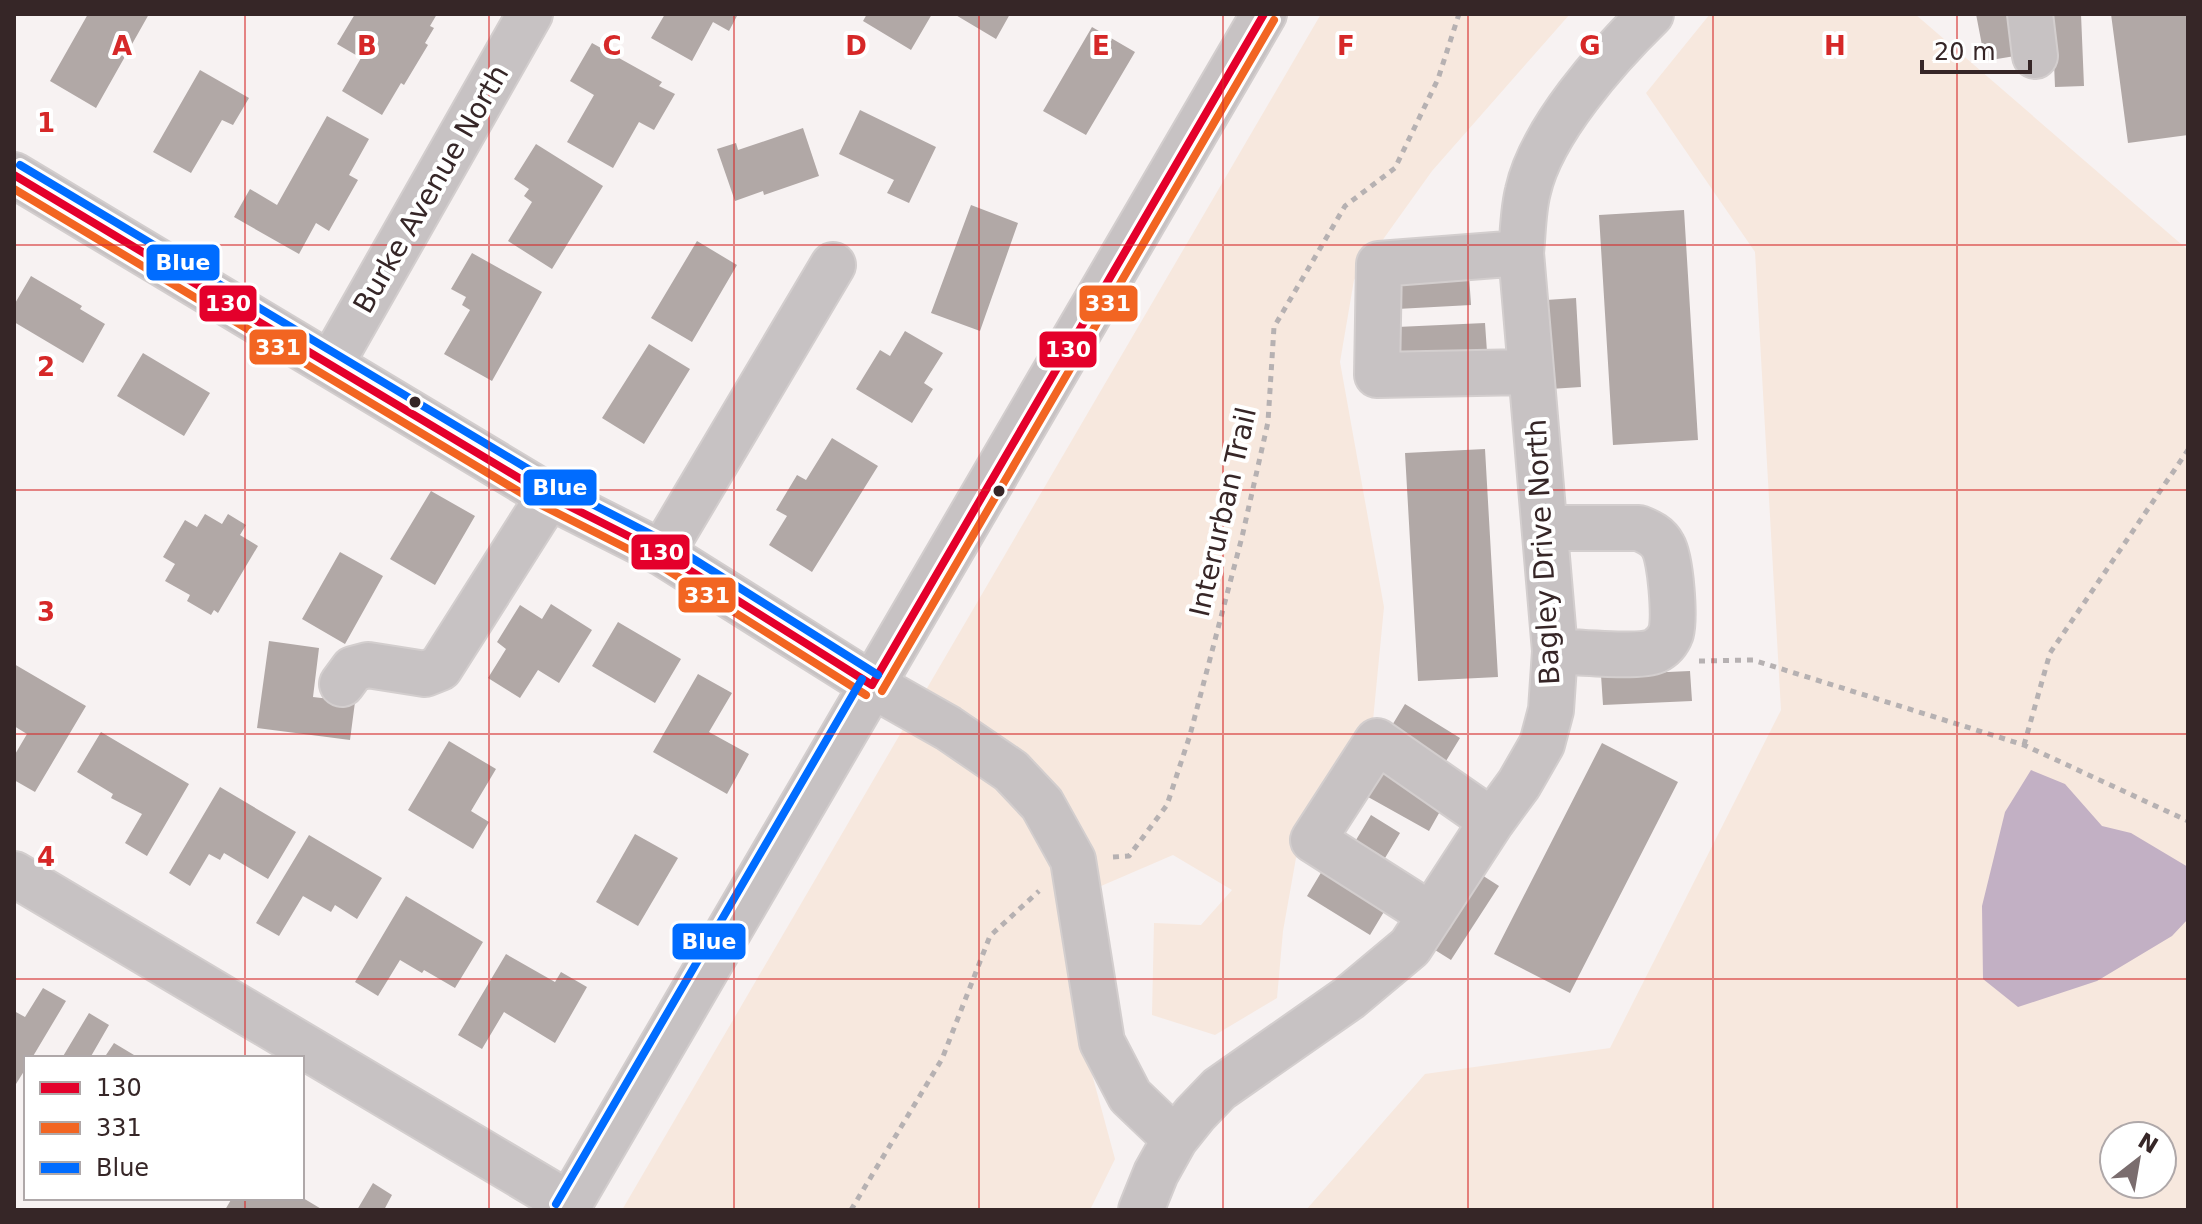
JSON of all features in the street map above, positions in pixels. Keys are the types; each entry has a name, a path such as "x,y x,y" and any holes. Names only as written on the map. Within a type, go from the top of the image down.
{"street":[{"name":"Burke Avenue North","path":"331,364 530,14"},
{"path":"14,874 567,1207 1264,14"},
{"name":"Bagley Drive North","path":"1141,1210 1156,1173 1175,1139 1219,1089 1349,998 1410,947 1519,784 1542,744 1551,710 1555,651 1521,253 1528,190 1545,148 1570,109 1600,69 1651,14"},
{"path":"2030,14 2035,56"},
{"path":"14,175 549,496 662,553 872,685 948,728 1011,771 1042,804 1073,860 1102,1042 1130,1096 1175,1139"},
{"path":"1521,253 1379,264 1377,375 1531,372"},
{"path":"662,553 833,265"},
{"path":"342,684 353,669 368,665 425,674 440,668 549,496"},
{"path":"1546,528 1639,528 1652,534 1662,542 1667,554 1672,617 1672,631 1667,643 1650,653 1555,651"},
{"path":"1431,915 1313,840 1377,741 1492,821"}],"path":[{"name":"Interurban Trail","path":"1073,860 1129,856 1167,805 1190,735 1242,537 1268,422 1274,327 1345,206 1395,168 1438,79 1459,14"},
{"path":"2024,745 2050,653 2188,450"},
{"path":"1692,662 1753,660 2024,745 2188,821"},
{"path":"851,1210 942,1059 990,936 1073,860"}],"shaded area":[{"path":"1321,14 1570,14 1432,171 1354,280 1340,362 1384,607 1371,741 1296,858 1283,931 1277,998 1215,1035 1152,1015 1154,923 1201,925 1232,890 1173,855 1057,905 1070,993 1115,1159 1090,1210 622,1210"},
{"path":"1710,14 1915,14 2188,250 2188,1210 1306,1210 1425,1074 1610,1048 1781,710 1755,252 1646,93"},
{"path":"2031,770 2065,784 2102,826 2131,833 2188,867 2188,919 2172,936 2097,981 2018,1007 1983,979 1982,906 2005,812"}],"building":[{"path":"88,14 149,14 96,108 50,81"},
{"path":"355,14 437,14 430,26 434,28 425,43 428,45 382,115 342,91 361,58 337,44"},
{"path":"665,14 738,14 729,31 713,22 692,61 651,38"},
{"path":"867,14 932,14 911,50 863,21"},
{"path":"954,14 1010,14 996,39"},
{"path":"1976,14 2007,14 2015,56 1985,61"},
{"path":"2052,14 2081,14 2084,86 2055,87"},
{"path":"2111,14 2188,14 2188,135 2128,143"},
{"path":"1092,27 1135,52 1086,135 1043,111"},
{"path":"592,43 662,82 659,86 675,94 654,130 639,122 613,168 567,142 594,95 570,81"},
{"path":"200,70 249,98 233,125 222,120 191,173 153,152"},
{"path":"860,110 936,147 909,203 887,193 894,180 839,154"},
{"path":"327,116 369,139 349,175 358,180 329,231 316,223 299,254 234,217 250,189 277,205"},
{"path":"803,128 819,176 764,195 763,191 735,201 717,149 736,143 738,150"},
{"path":"536,144 603,186 552,269 508,241 532,202 524,196 529,189 514,179"},
{"path":"971,205 1018,223 980,331 931,313"},
{"path":"1684,210 1698,440 1613,445 1599,215"},
{"path":"697,241 737,265 692,342 651,318"},
{"path":"472,253 542,292 492,381 444,354 470,310 462,305 466,297 451,289"},
{"path":"1469,275 1471,305 1397,309 1395,279"},
{"path":"31,276 82,306 80,309 105,324 83,363 14,322 14,305"},
{"path":"1576,298 1581,387 1550,389 1546,300"},
{"path":"1485,323 1487,352 1398,357 1397,327"},
{"path":"905,331 943,353 924,383 933,389 912,423 856,389 880,350 890,356"},
{"path":"649,344 690,369 644,444 602,418"},
{"path":"143,353 210,393 184,436 117,396"},
{"path":"832,438 878,466 812,572 769,545 787,516 776,510 797,475 806,480"},
{"path":"1485,449 1498,677 1418,681 1405,453"},
{"path":"431,491 475,516 435,585 390,559"},
{"path":"205,514 222,524 228,514 246,525 240,535 258,546 218,613 214,610 211,615 187,601 190,595 165,581 175,564 163,557 185,520 197,527"},
{"path":"340,552 383,576 345,644 302,619"},
{"path":"551,604 592,630 559,683 538,670 520,698 488,678 506,649 497,642 520,605 542,619"},
{"path":"618,622 681,659 655,703 592,666"},
{"path":"269,641 319,648 313,697 355,702 350,740 257,728"},
{"path":"14,664 86,706 35,792 14,780 14,756 27,734 14,726"},
{"path":"1690,671 1692,701 1603,705 1601,675"},
{"path":"698,674 732,693 709,732 749,754 727,794 653,752"},
{"path":"1405,704 1460,738 1446,761 1391,727"},
{"path":"101,732 189,784 147,856 125,843 142,814 111,798 113,794 77,772"},
{"path":"449,741 496,769 471,811 489,822 473,849 408,810"},
{"path":"1602,743 1678,782 1570,993 1494,954"},
{"path":"1367,762 1443,806 1429,831 1352,788"},
{"path":"220,787 296,832 268,879 224,853 220,860 209,854 190,886 169,873"},
{"path":"1371,815 1400,833 1385,858 1356,840"},
{"path":"635,834 678,858 638,926 596,902"},
{"path":"309,835 382,878 357,919 335,905 331,912 303,896 279,936 256,923"},
{"path":"1474,870 1499,886 1451,960 1427,945"},
{"path":"1322,871 1385,910 1370,935 1307,896"},
{"path":"406,896 483,942 455,988 400,960 378,996 355,982"},
{"path":"506,954 555,982 561,972 587,987 555,1043 504,1012 482,1049 458,1035"},
{"path":"43,988 66,1001 33,1056 24,1056 24,1071 16,1084 14,1011 25,1017"},
{"path":"89,1013 109,1025 91,1056 63,1056"},
{"path":"114,1043 136,1056 105,1056"},
{"path":"373,1183 392,1195 384,1210 357,1210"},
{"path":"304,1199 323,1210 225,1210 231,1200"}],"transit line":[{"name":"130","path":"872,685 1264,14"},
{"name":"331","path":"882,691 1274,20"},
{"name":"Blue","path":"20,165 555,485 668,543 878,675"},
{"name":"130","path":"14,175 549,496 662,553 872,685"},
{"name":"331","path":"14,189 543,506 656,563 866,695"},
{"name":"Blue","path":"556,1204 862,679"}]}
